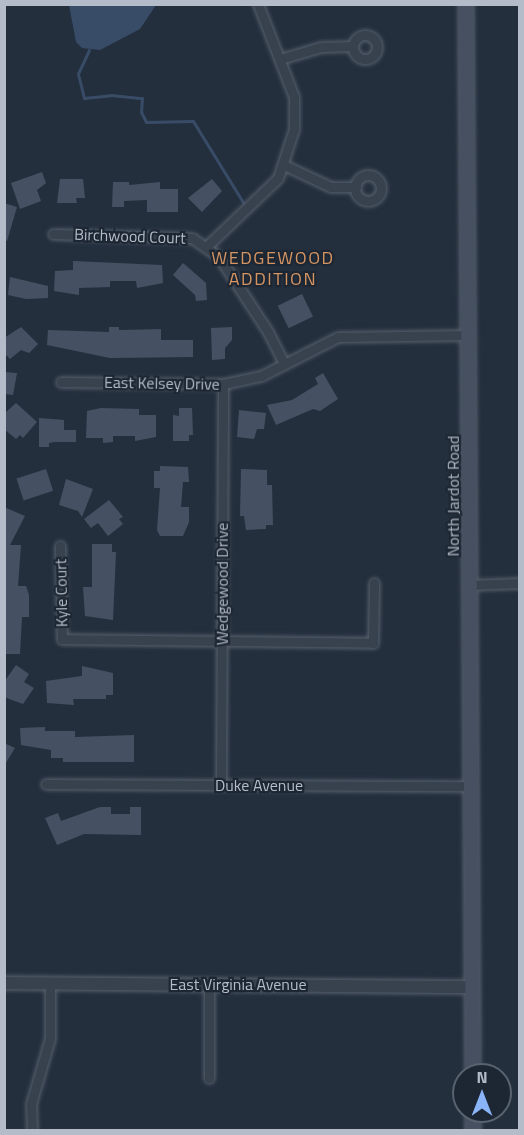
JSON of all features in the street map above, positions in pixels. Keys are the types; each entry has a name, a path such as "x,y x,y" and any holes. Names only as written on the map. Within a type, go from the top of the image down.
{"main road":[{"name":"North Jardot Road","path":"466,4 473,1063"}],"street":[{"path":"207,246 228,222 271,187 284,165 296,108 258,4"},
{"path":"280,59 321,47 353,46"},
{"path":"284,165 331,186 356,187"},
{"name":"Birchwood Court","path":"53,234 165,234 192,238 207,246 219,257 263,324 284,364"},
{"name":"East Kelsey Drive","path":"61,382 223,384 261,376 328,341 348,335 469,335"},
{"name":"Wedgewood Drive","path":"221,785 223,384"},
{"name":"Kyle Court","path":"60,546 62,639 222,641"},
{"path":"222,641 373,643 374,583"},
{"path":"470,585 519,583"},
{"name":"Duke Avenue","path":"46,784 472,786"},
{"name":"East Virginia Avenue","path":"4,983 472,987"},
{"path":"32,1131 32,1104 50,1038 50,983"},
{"path":"209,984 209,1078"}],"water":[{"path":"69,4 156,5 140,29 100,50 82,48 76,42"}],"building":[{"path":"42,172 46,183 37,190 41,201 20,209 11,183"},
{"path":"60,179 83,179 85,198 76,198 77,203 57,203"},
{"path":"212,179 222,191 202,212 188,198"},
{"path":"113,182 129,182 129,185 160,182 160,189 178,189 178,212 147,212 147,200 124,201 124,207 112,207"},
{"path":"4,203 17,207 7,241 4,240"},
{"path":"73,261 162,265 163,283 137,288 136,281 110,281 110,287 79,288 79,295 54,291 55,271 73,270"},
{"path":"183,263 206,283 207,300 196,301 195,295 173,275"},
{"path":"10,277 48,286 48,298 26,299 8,295"},
{"path":"302,294 313,316 289,328 278,306"},
{"path":"21,327 38,344 29,353 21,350 10,359 4,353 4,338"},
{"path":"109,327 119,327 119,330 161,329 161,340 193,340 193,357 110,358 47,345 48,330 109,332"},
{"path":"232,327 232,340 225,348 225,359 212,360 211,328"},
{"path":"4,372 17,373 13,395 4,394"},
{"path":"323,373 338,399 320,411 313,409 276,425 267,405 292,400 318,384 315,378"},
{"path":"16,403 37,422 23,438 20,435 16,439 4,429 6,412"},
{"path":"101,408 139,409 139,415 156,415 156,437 135,441 135,436 113,436 113,442 103,443 103,438 86,438 87,411"},
{"path":"179,408 192,408 193,435 189,435 189,441 173,441 173,415 179,416"},
{"path":"239,410 266,413 264,429 257,429 254,439 237,437"},
{"path":"39,418 64,420 64,430 76,430 76,442 55,442 49,443 49,447 39,447"},
{"path":"160,466 188,467 189,482 183,482 181,507 189,507 189,522 183,536 160,536 157,530 160,488 154,488 154,471 160,471"},
{"path":"46,469 53,491 24,500 17,479"},
{"path":"241,469 267,470 267,485 272,485 273,525 266,525 266,529 246,530 244,516 240,516"},
{"path":"66,479 93,489 82,517 78,511 59,505"},
{"path":"109,500 123,517 119,519 123,524 108,536 98,523 91,528 84,519"},
{"path":"4,507 25,516 10,545 21,545 18,586 26,586 29,595 29,617 22,617 20,654 4,654"},
{"path":"92,544 112,544 112,552 116,552 113,620 85,616 83,587 92,587"},
{"path":"16,665 29,674 24,682 34,688 23,704 4,697 4,682"},
{"path":"82,666 113,673 113,695 106,695 106,699 73,699 74,705 47,703 46,681 82,676"},
{"path":"45,727 45,731 75,731 75,737 134,735 134,762 63,762 63,758 51,758 51,750 21,745 20,728"},
{"path":"4,743 15,748 4,766"},
{"path":"100,807 111,807 111,814 130,814 130,807 141,807 141,835 84,834 57,845 45,818 58,813 61,821"}],"waterway":[{"path":"89,50 78,74 84,98 111,95 142,98 141,112 146,122 193,121 246,207"}],"district":[{"name":"WEDGEWOOD ADDITION","path":"273,269"}]}
